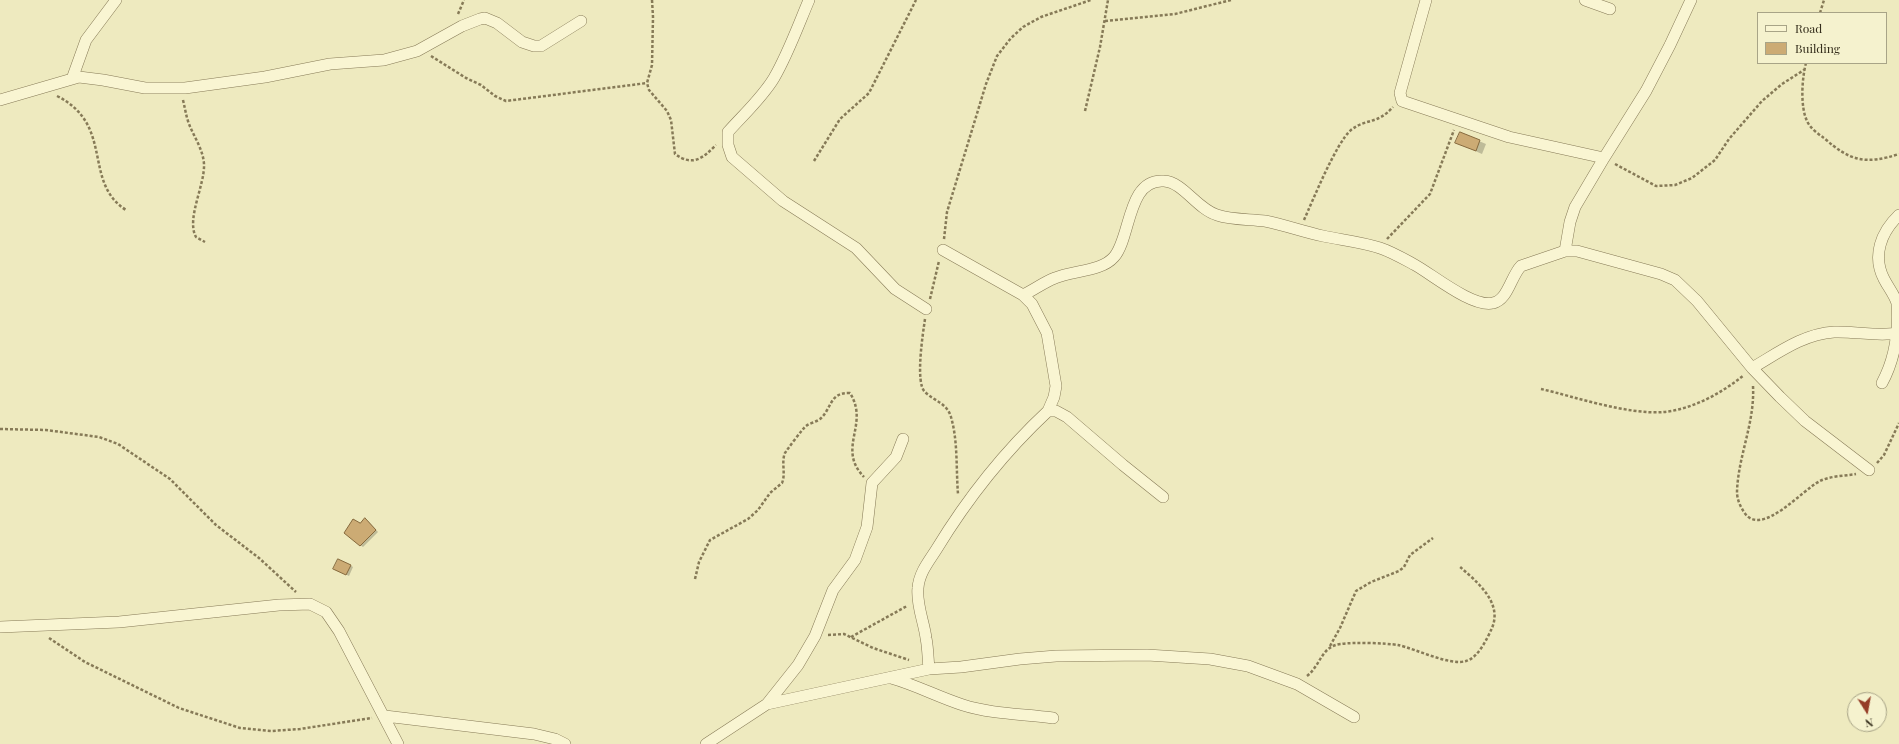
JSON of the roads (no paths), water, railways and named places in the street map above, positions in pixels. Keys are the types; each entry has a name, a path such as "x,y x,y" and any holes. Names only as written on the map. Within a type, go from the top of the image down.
{"street":[{"path":"72,79 86,40 116,0"},
{"path":"809,0 786,54 773,79 761,96 728,132 728,145 732,157 783,201 856,248 895,289 926,309"},
{"path":"1426,0 1400,93 1402,101 1509,137 1604,158"},
{"path":"1585,0 1610,9"},
{"path":"1565,251 1570,222 1575,207 1646,91 1691,0"},
{"path":"0,100 38,88 85,77 145,88 179,88 265,77 330,64 384,60 421,49 462,26 485,18 497,23 522,42 534,46 544,45 581,21"},
{"path":"1023,296 1055,278 1102,265 1115,256 1126,232 1130,211 1140,192 1150,184 1163,181 1175,184 1204,209 1216,215 1264,221 1300,229 1321,236 1379,248 1416,266 1467,297 1480,303 1491,304 1498,302 1505,293 1515,271 1521,266 1565,251 1577,251 1661,274 1675,280 1697,301 1752,368 1805,420 1869,470"},
{"path":"1882,383 1892,366 1897,349 1899,333 1897,303 1880,272 1878,259 1879,249 1888,228 1899,215"},
{"path":"929,669 926,639 918,597 918,587 922,573 960,514 990,473 1013,445 1048,411 1054,397 1056,386 1047,333 1032,304 1023,296 943,250"},
{"path":"1752,368 1799,341 1816,334 1835,332 1885,335 1899,333"},
{"path":"1048,411 1056,411 1067,417 1122,465 1163,497"},
{"path":"706,744 767,704 798,665 815,636 833,590 855,560 862,543 870,509 872,483 896,457 903,439"},
{"path":"0,627 119,622 279,605 310,604 326,612 339,631 385,716 398,744"},
{"path":"767,704 929,669 962,667 1020,659 1056,656 1147,655 1210,659 1248,666 1297,684 1354,717"},
{"path":"889,677 911,683 962,705 978,709 1053,718"},
{"path":"385,716 534,734 555,739 565,744"}]}
